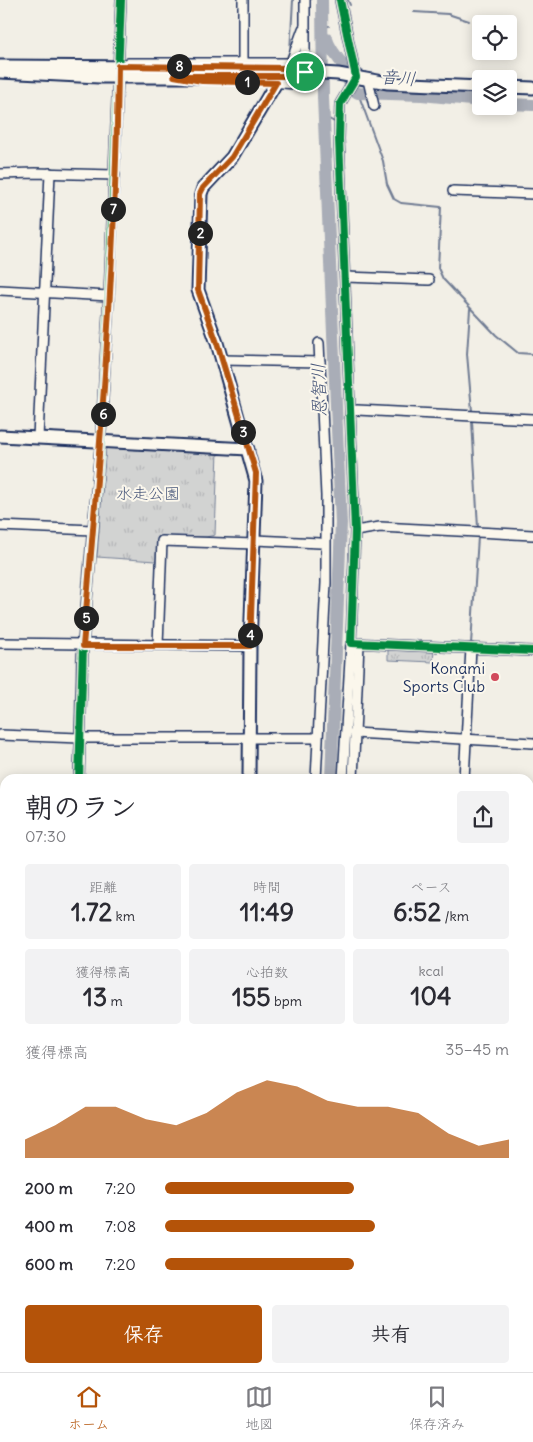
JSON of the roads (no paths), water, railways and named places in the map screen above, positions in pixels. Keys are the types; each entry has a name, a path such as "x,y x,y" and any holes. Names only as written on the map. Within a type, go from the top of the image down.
{"street":[{"path":"79,774 83,646 101,441 109,296 121,0"},
{"path":"243,0 243,62"},
{"path":"298,71 305,23 305,0"},
{"path":"340,0 364,82 373,102"},
{"path":"298,71 305,23"},
{"path":"118,71 132,61 243,62 364,82 472,87"},
{"path":"0,66 118,71 174,76 202,81 295,84 295,64 298,71"},
{"path":"0,72 298,71"},
{"path":"174,76 298,71"},
{"path":"353,774 355,531 340,104 347,90 364,82"},
{"path":"249,774 250,646 256,480 222,360 198,290 201,192 232,157 276,83"},
{"path":"517,87 533,88"},
{"path":"38,438 50,173"},
{"path":"0,174 115,175"},
{"path":"453,191 533,194"},
{"path":"345,276 429,280"},
{"path":"0,290 109,296"},
{"path":"316,774 326,583 320,343"},
{"path":"222,360 320,362"},
{"path":"357,410 533,419"},
{"path":"0,436 248,449"},
{"path":"0,526 94,530"},
{"path":"355,531 380,527 533,535"},
{"path":"158,645 162,541 320,543"},
{"path":"0,643 83,646 250,646"},
{"path":"355,644 533,651"},
{"path":"343,774 355,644"},
{"path":"464,774 471,648"},
{"path":"354,733 533,742"},
{"path":"0,735 80,738 315,738"}],"waterway":[{"path":"290,52 293,0"},
{"name":"恩智川","path":"322,0 323,97 341,523 331,774"},
{"path":"348,0 350,5"},
{"path":"414,12 448,14 469,21"},
{"name":"恩智川","path":"322,27 329,26"},
{"name":"音川","path":"327,39 345,70 352,88 358,93 422,95 472,100"},
{"path":"262,94 266,88"},
{"name":"音川","path":"361,89 365,93"},
{"path":"358,93 383,161 387,184 394,199 401,203 441,207 438,268 443,279 496,335 518,353 533,354"},
{"name":"音川","path":"517,104 533,105"},
{"path":"324,116 336,123"},
{"path":"470,309 467,354 472,411"},
{"path":"472,421 478,528"},
{"path":"89,521 95,448"},
{"path":"78,639 87,536"},
{"path":"471,644 478,537"},
{"path":"75,731 77,653"},
{"path":"74,774 75,745"}],"place":[{"name":"Konami Sports Club","path":"495,677"}],"park label":[{"name":"水走公園","path":"148,493"}]}
